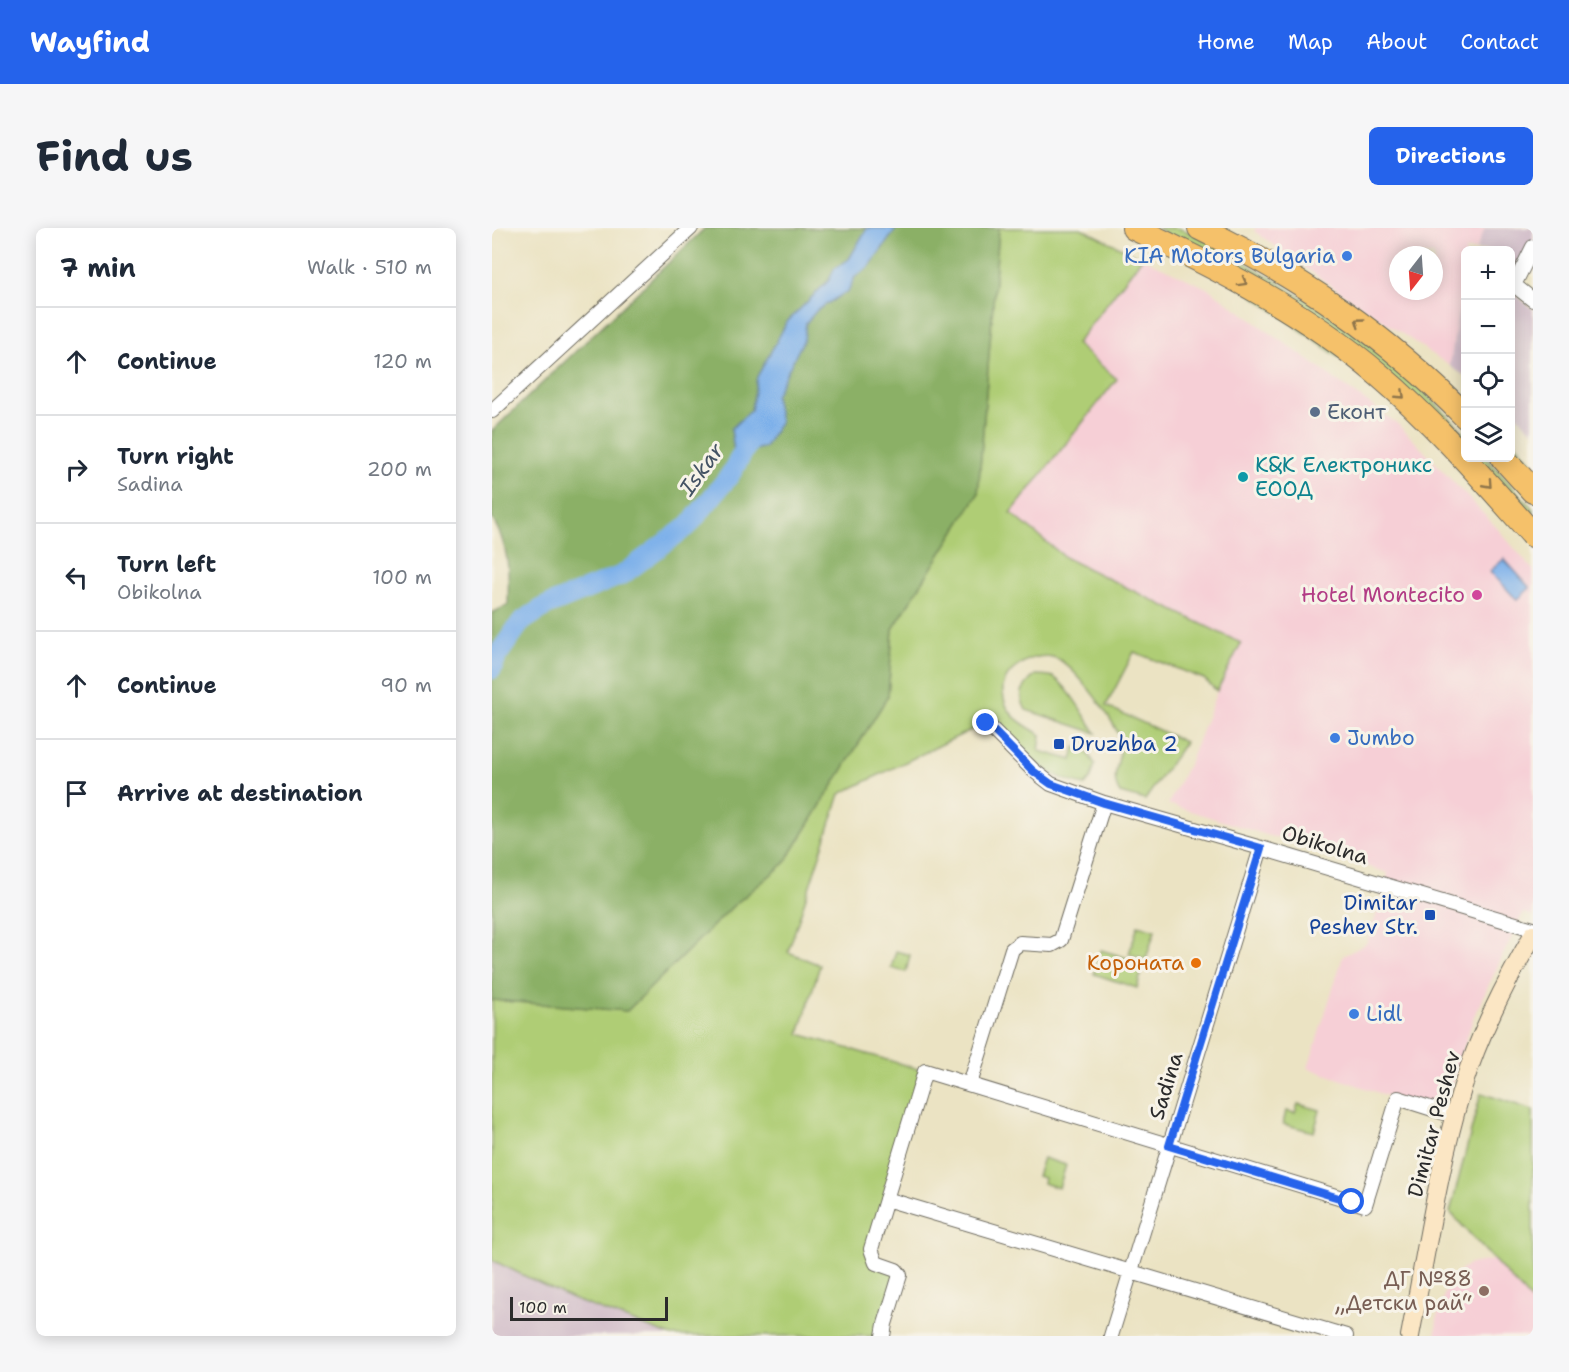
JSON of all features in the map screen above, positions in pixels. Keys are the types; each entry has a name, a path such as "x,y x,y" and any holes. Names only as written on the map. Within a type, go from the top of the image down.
{"highway":[{"path":"1134,228 1217,268 1270,298 1321,331 1377,374 1448,441 1533,535"},
{"path":"1200,228 1281,270 1353,318 1395,351 1461,412"},
{"path":"1507,462 1533,491"}],"main road":[{"name":"Dimitar Peshev","path":"1410,1336 1439,1184 1463,1087 1502,989 1533,935"}],"street":[{"path":"492,411 691,228"},
{"path":"1533,247 1514,285 1533,300"},
{"name":"Obikolna","path":"986,723 1033,771 1051,784 1104,803 1533,929"},
{"path":"970,1084 1012,949 1020,943 1052,945 1061,940 1104,803"},
{"name":"Sadina","path":"1111,1336 1261,848"},
{"path":"884,1336 885,1324 900,1275 896,1270 876,1263 871,1249 925,1071 1365,1206 1398,1098 1455,1116"},
{"path":"886,1199 1328,1333 1346,1336"}],"shaded area":[{"path":"1256,228 1485,228 1478,246 1461,246 1461,300 1450,366 1254,231"},
{"path":"1485,228 1533,228 1533,241 1515,278 1515,246 1478,246"},
{"path":"1142,258 1209,289 1399,425 1497,528 1533,570 1533,916 1523,913 1474,1016 1442,1115 1308,1068 1343,956 1366,944 1382,899 1388,873 1168,804 1191,759 1217,691 1240,643 1066,558 1011,513 1117,380 1076,344"},
{"path":"1515,294 1533,309 1533,431 1515,414"},
{"path":"1461,300 1461,373 1450,366"},
{"path":"492,1252 803,1336 492,1336"},
{"name":"ДГ №88 „Детски рай“","path":"1494,1260 1533,1303 1533,1336 1435,1336 1438,1312 1450,1278 1469,1264"}],"green space":[{"path":"705,228 999,228 978,494 893,629 888,696 785,863 733,906 627,1011 492,1000 492,613 508,605 508,582 505,550 492,518 492,431"},
{"path":"999,228 1081,228 1142,258 1076,344 1117,379 1011,513 1066,558 1241,643 1217,691 1204,679 1134,652 1106,706 1185,742 1145,800 1120,793 1115,775 1121,744 1113,724 1084,683 1064,663 1048,656 1030,659 1013,670 1004,685 1004,701 1016,718 1041,735 1039,751 1072,760 1075,747 1087,752 1095,764 1091,778 1085,785 1070,781 1043,768 1020,749 990,715 973,729 840,794 788,952 820,965 799,1034 925,1071 871,1249 876,1263 896,1270 883,1336 672,1336 572,1299 492,1260 492,1000 627,1011 733,906 785,863 888,696 893,629 978,494"},
{"path":"1158,228 1176,228 1199,237 1270,277 1330,316 1387,360 1440,408 1461,430 1461,445"},
{"path":"1515,443 1533,463 1533,471 1515,451"},
{"path":"1479,462 1490,462 1533,509 1533,522"},
{"path":"1035,675 1051,676 1059,681 1096,733 1026,710 1021,695 1022,691"},
{"path":"1138,925 1155,930 1146,959 1129,954"},
{"path":"1101,950 1144,963 1137,988 1094,974"},
{"path":"896,951 910,955 906,972 891,968"},
{"path":"1481,1093 1533,1110 1533,1303 1450,1212"},
{"path":"1298,1104 1320,1110 1314,1132 1283,1124 1286,1111 1295,1113"},
{"path":"1043,1158 1066,1165 1059,1188 1043,1183 1044,1178 1037,1176"}],"water":[{"path":"867,228 897,228 869,267 855,277 848,291 817,310 806,323 804,339 775,396 780,422 765,447 750,451 736,466 731,429 751,410 757,377 787,322 829,280 834,269 849,259"},
{"path":"1504,559 1530,588 1517,600 1490,571"}],"waterway":[{"name":"Iskar","path":"492,669 497,656 521,622 546,606 622,575 689,525 730,475 749,442"}],"place":[{"name":"KIA Motors Bulgaria","path":"1347,256"},
{"name":"Еконт","path":"1315,412"},
{"name":"K&K Електроникс ЕООД","path":"1243,477"},
{"name":"Hotel Montecito","path":"1477,595"},
{"name":"Jumbo","path":"1335,738"},
{"name":"Druzhba 2","path":"1059,744"},
{"name":"Dimitar Peshev Str.","path":"1430,915"},
{"name":"Короната","path":"1196,963"},
{"name":"Lidl","path":"1354,1014"},
{"name":"ДГ №88 „Детски рай“","path":"1484,1291"}],"route":[{"path":"986,723 1033,771 1051,784 1104,803 1261,848 1169,1146 1352,1202"}]}
